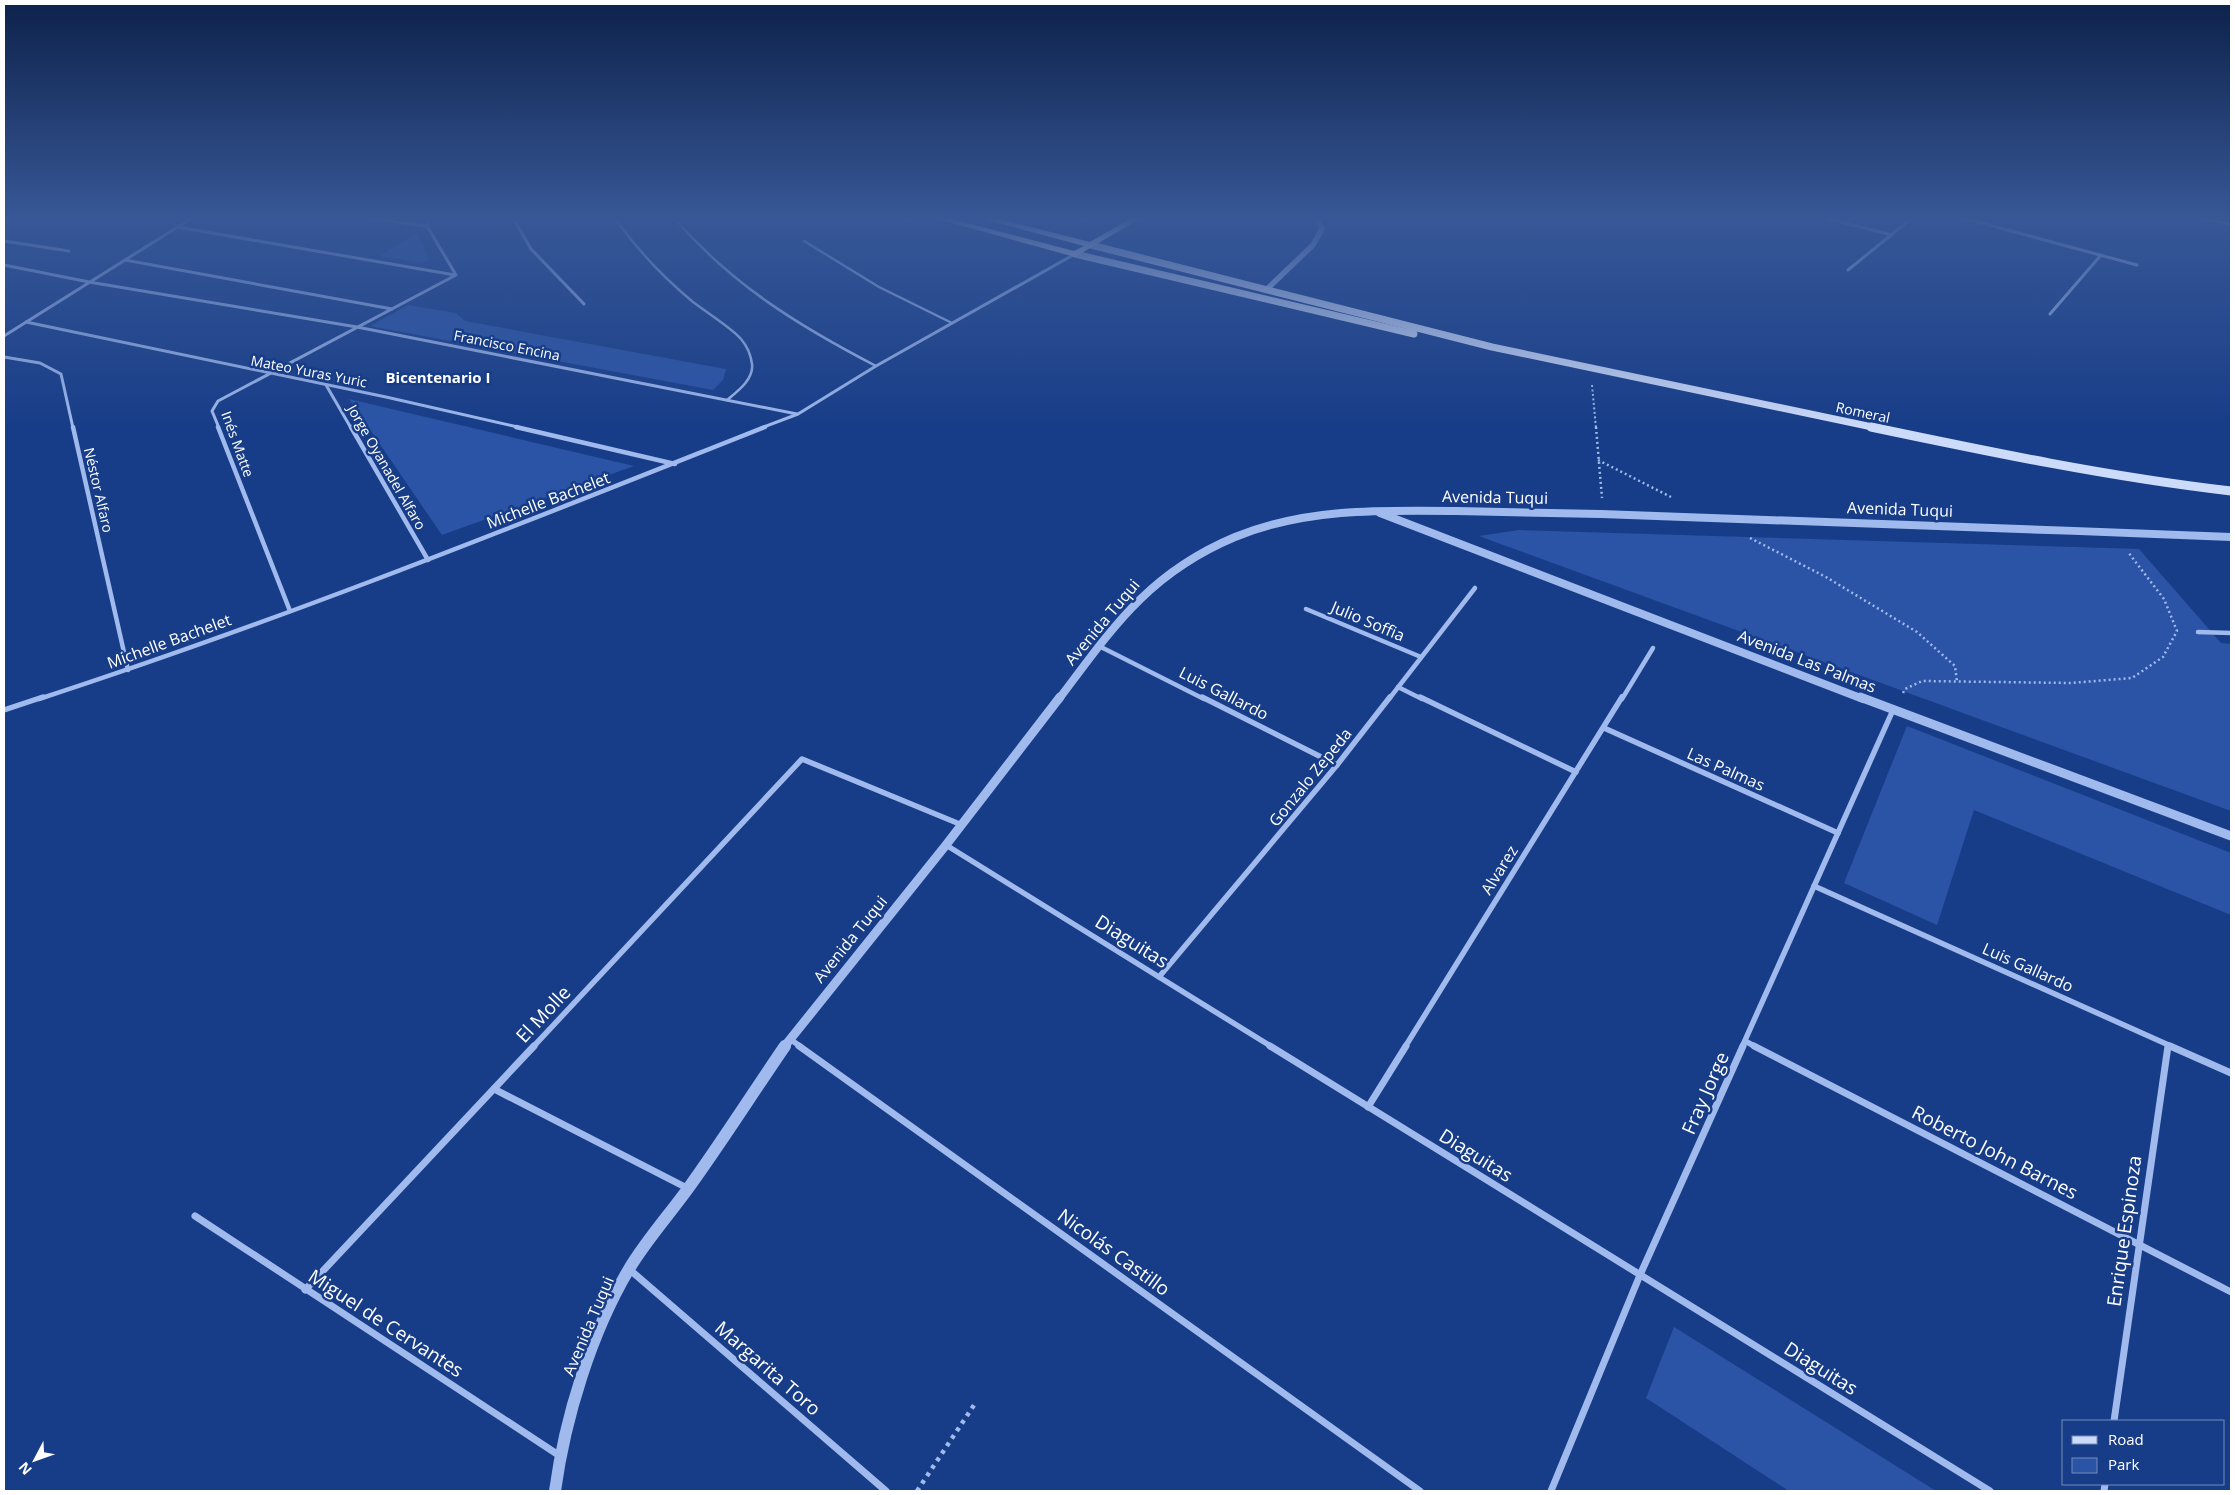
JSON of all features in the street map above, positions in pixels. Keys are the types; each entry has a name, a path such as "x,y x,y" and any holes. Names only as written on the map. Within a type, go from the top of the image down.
{"main road":[{"name":"Romeral","path":"1215,288 1390,330 1492,347"},
{"name":"Romeral","path":"1257,288 1492,347 2003,456 2231,491"}],"street":[{"path":"4,336 80,288"},
{"name":"Francisco Encina","path":"123,288 357,327 798,414"},
{"path":"276,288 392,309"},
{"name":"Inés Matte","path":"290,611 212,411 218,401 432,288"},
{"path":"568,288 584,304"},
{"name":"Michelle Bachelet","path":"4,710 128,670 428,560 676,464 798,414 876,366 1015,288"},
{"path":"2050,314 2073,288"},
{"name":"Mateo Yuras Yuric","path":"26,322 326,385 676,464"},
{"name":"Néstor Alfaro","path":"4,357 40,363 61,374 128,670"},
{"name":"Jorge Oyanadel Alfaro","path":"326,385 428,560"},
{"name":"Avenida Tuqui","path":"555,1491 560,1456 572,1405 608,1311 629,1269 688,1189 789,1039 962,825 1120,619 1164,575 1208,548 1259,528 1286,521 1343,512 1373,510 1710,516 2231,538"},
{"name":"Avenida Las Palmas","path":"1373,510 1893,710 2231,836"},
{"name":"Gonzalo Zepeda","path":"1159,977 1337,765 1475,588"},
{"name":"Julio Soffia","path":"1306,608 1422,657"},
{"path":"2198,632 2231,634"},
{"name":"Luis Gallardo","path":"1099,646 1337,765"},
{"name":"Alvarez","path":"1368,1107 1653,648"},
{"path":"1398,688 1576,772"},
{"name":"Fray Jorge","path":"1551,1491 1640,1275 1893,710"},
{"name":"Las Palmas","path":"1604,728 1838,833"},
{"name":"El Molle","path":"305,1290 802,759 962,825"},
{"name":"Diaguitas","path":"946,845 1990,1491"},
{"name":"Luis Gallardo","path":"1814,886 2231,1073"},
{"name":"Nicolás Castillo","path":"789,1039 1420,1491"},
{"name":"Roberto John Barnes","path":"1745,1041 2231,1292"},
{"name":"Enrique Espinoza","path":"2114,1420 2168,1045"},
{"path":"494,1089 688,1189"},
{"name":"Miguel de Cervantes","path":"195,1216 560,1456"},
{"name":"Margarita Toro","path":"629,1269 886,1491"}],"lane":[{"path":"678,288 741,339 754,362 751,375 743,386 727,400"},
{"path":"746,288 808,329 876,366"},
{"path":"881,288 952,323"}],"path":[{"path":"1588,382 1592,385 1604,515"},
{"path":"1598,460 1676,499"},
{"path":"1893,710 1905,689 1922,681 2071,684 2132,678 2163,656 2177,631 2174,623 2164,599 2114,533"},
{"path":"1742,534 1826,577 1918,632 1955,666 1957,682"},
{"path":"917,1491 976,1402"}],"green space":[{"path":"408,305 456,313 465,321 726,369 723,380 713,390 370,326"},
{"path":"349,399 634,466 442,535"},
{"path":"1519,530 2139,549 2221,643 2231,644 2231,811 1479,536"},
{"path":"1907,726 2231,853 2231,915 1974,810 1937,925 1844,883"},
{"path":"1674,1327 1936,1491 1789,1491 1646,1398"}],"district":[{"name":"Bicentenario I","path":"438,377"}]}
